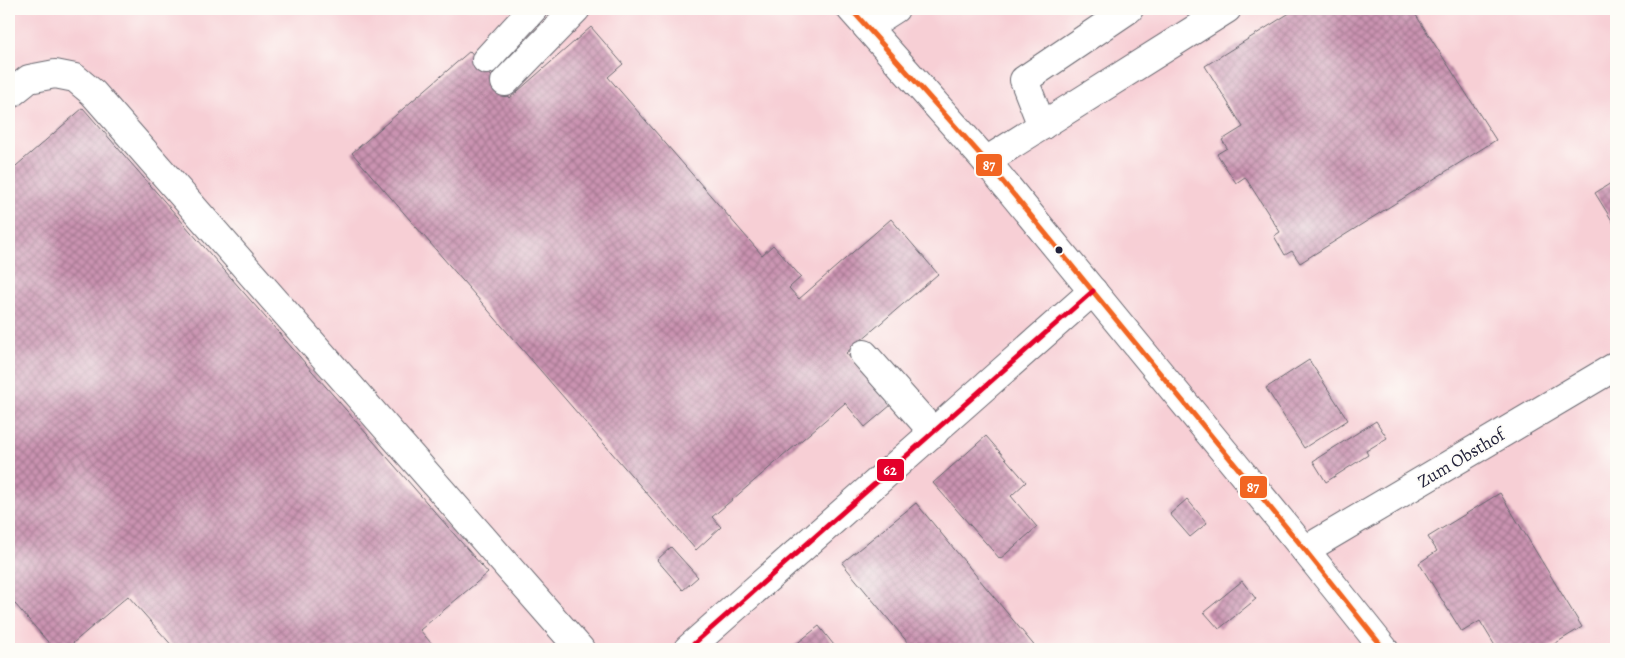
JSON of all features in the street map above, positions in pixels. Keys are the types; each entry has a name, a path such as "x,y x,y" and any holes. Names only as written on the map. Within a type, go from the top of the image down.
{"street":[{"path":"486,60 533,9"},
{"path":"506,82 576,9"},
{"path":"894,9 859,18 986,161 1094,291 1384,649"},
{"path":"1042,126 1024,80 1129,9"},
{"path":"986,161 1042,126 1190,19 1227,9"},
{"path":"9,95 28,79 55,74 75,78 93,93 580,649"},
{"path":"688,649 1094,291"},
{"path":"864,354 934,433"},
{"name":"Zum Obsthof","path":"1305,550 1616,366"}],"shaded area":[{"path":"1616,9 1616,649 9,649 9,10"}],"building":[{"path":"1296,9 1412,9 1496,140 1300,263 1292,251 1285,255 1274,236 1280,232 1245,177 1236,183 1217,154 1227,148 1222,140 1243,127 1205,66"},
{"path":"591,27 623,64 608,77 762,255 773,245 801,277 789,288 799,299 891,219 938,274 846,353 891,405 865,427 845,403 712,517 721,527 696,550 352,153 470,51 510,98"},
{"path":"83,108 488,573 420,630 436,649 175,649 128,596 66,649 54,649 9,597 9,172"},
{"path":"1616,180 1616,227 1595,193"},
{"path":"1309,360 1348,420 1304,448 1266,388"},
{"path":"1376,421 1387,438 1366,451 1368,455 1326,482 1313,461"},
{"path":"986,436 1026,482 1011,496 1037,527 1000,559 933,483"},
{"path":"1500,493 1582,627 1546,649 1497,649 1480,621 1462,632 1419,563 1437,551 1428,537"},
{"path":"1187,499 1207,523 1190,537 1170,514"},
{"path":"916,503 1037,649 913,649 842,563"},
{"path":"671,547 698,577 683,590 657,560"},
{"path":"1242,581 1256,599 1219,629 1204,612"},
{"path":"819,626 837,649 790,649"}],"transit line":[{"name":"87","path":"851,9 986,161 1384,649"},
{"name":"62","path":"688,649 1093,291"}]}
